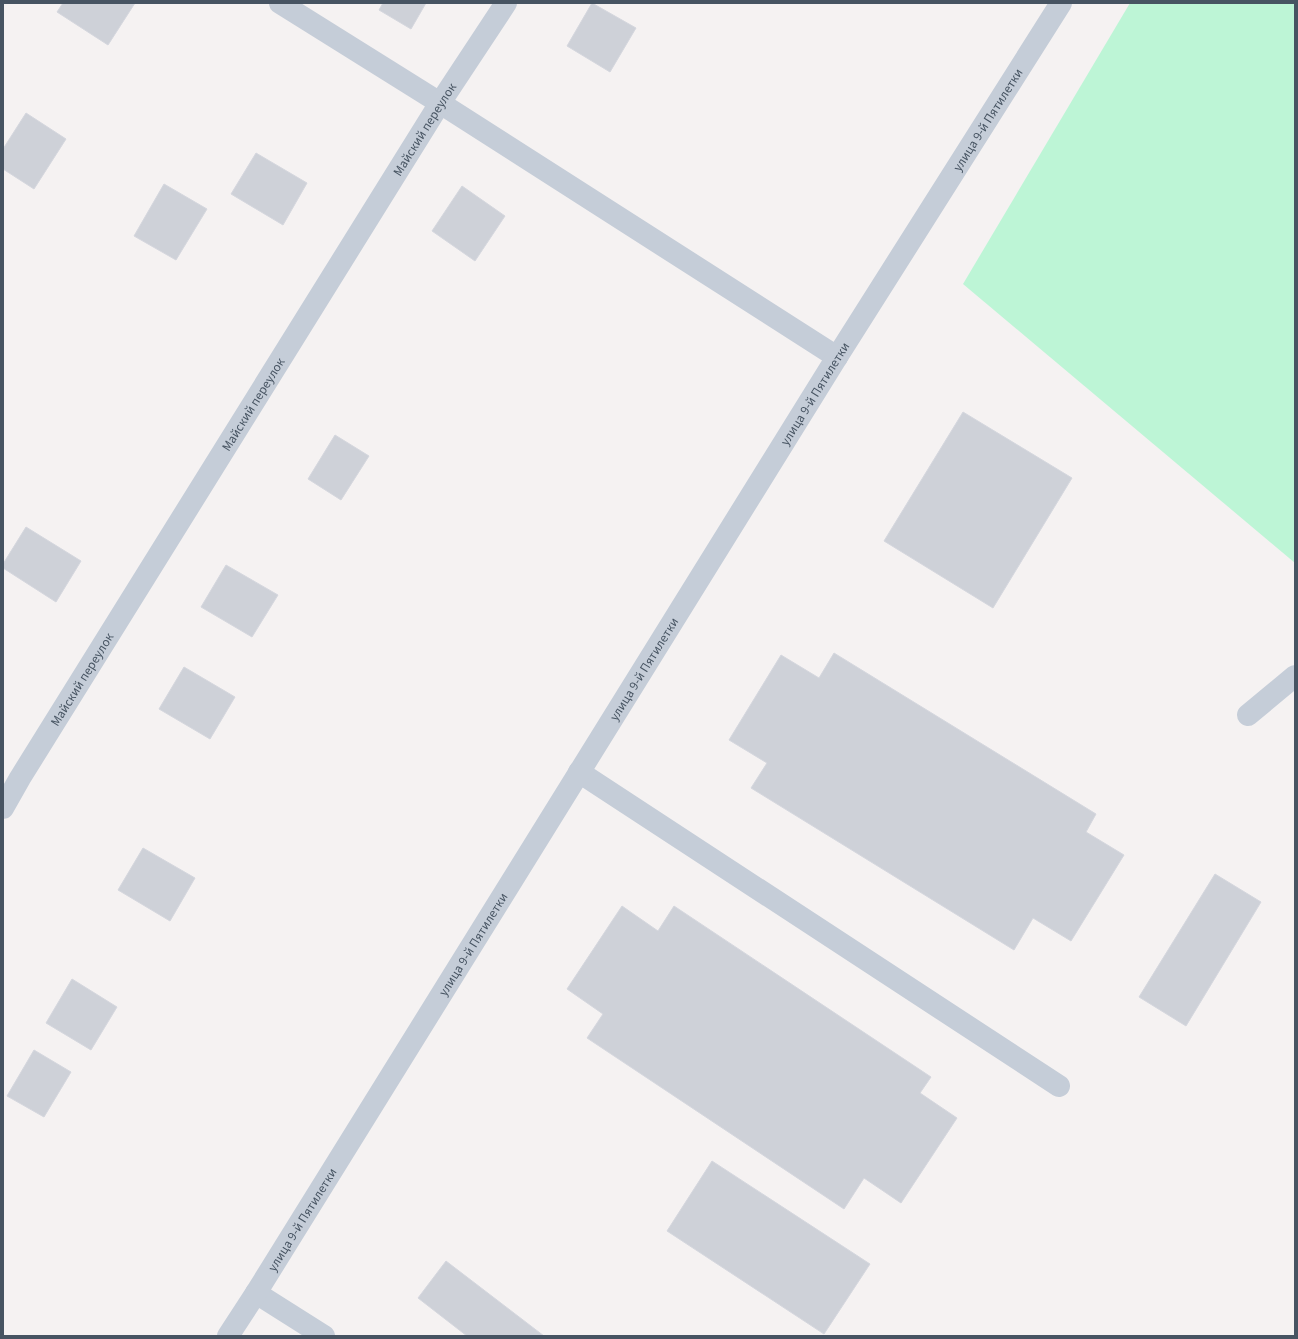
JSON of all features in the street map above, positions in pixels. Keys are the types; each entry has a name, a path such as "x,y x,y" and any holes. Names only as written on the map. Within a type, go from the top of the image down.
{"street":[{"path":"280,3 440,103 837,357"},
{"name":"Майский переулок","path":"3,808 11,780 440,103 506,3"},
{"name":"улица 9-й Пятилетки","path":"228,1336 837,357 1061,3"},
{"path":"1248,715 1295,676"},
{"path":"579,772 1058,1086"},
{"path":"256,1293 324,1336"}],"green space":[{"path":"1130,3 1295,3 1295,563 963,284"}],"building":[{"path":"63,3 135,3 108,45 57,12"},
{"path":"383,3 426,3 411,29 379,10"},
{"path":"592,3 636,28 610,72 567,46"},
{"path":"26,113 66,139 34,189 3,169 3,149"},
{"path":"256,153 307,183 283,225 231,194"},
{"path":"164,184 207,209 176,260 134,236"},
{"path":"462,186 505,216 475,261 432,231"},
{"path":"963,412 1072,478 993,608 884,541"},
{"path":"335,435 369,456 341,500 308,479"},
{"path":"26,527 81,561 56,602 3,568 3,564"},
{"path":"226,565 278,595 252,637 201,607"},
{"path":"834,653 1096,814 1086,832 1124,855 1071,941 1033,918 1014,950 751,788 767,763 729,740 781,655 819,678"},
{"path":"184,667 235,697 210,739 159,709"},
{"path":"143,848 195,878 170,921 118,890"},
{"path":"1215,874 1261,902 1186,1026 1139,997"},
{"path":"622,906 658,931 674,906 931,1077 920,1093 957,1118 901,1203 864,1178 844,1209 587,1038 603,1014 567,989"},
{"path":"72,979 117,1007 91,1050 46,1023"},
{"path":"34,1050 71,1072 44,1117 7,1096"},
{"path":"712,1161 870,1264 824,1334 667,1231"},
{"path":"446,1261 544,1336 467,1336 418,1298"}]}
